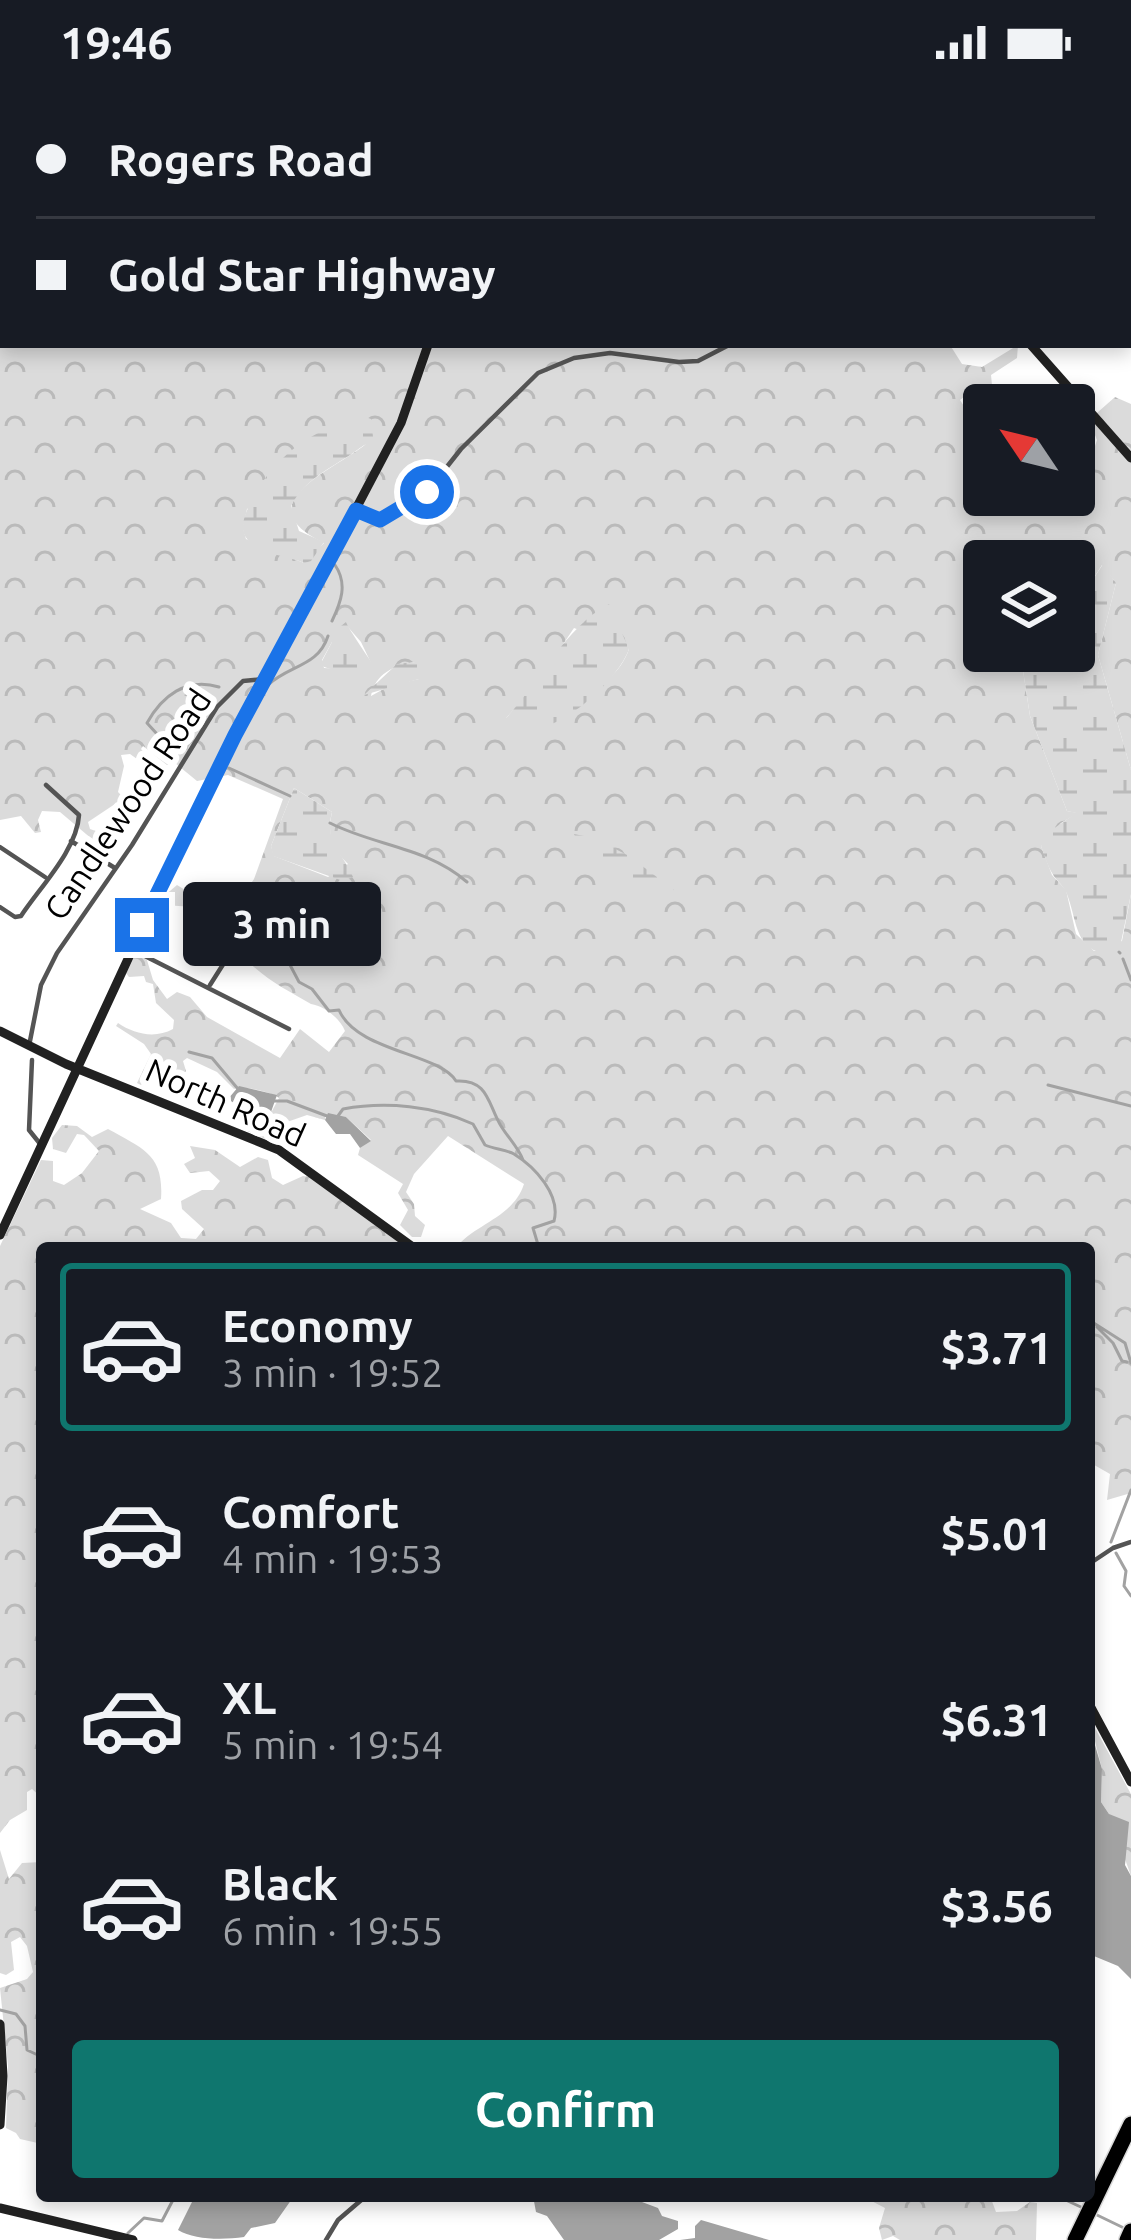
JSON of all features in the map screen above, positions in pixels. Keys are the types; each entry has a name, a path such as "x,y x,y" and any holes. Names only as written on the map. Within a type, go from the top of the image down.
{"highway":[{"path":"1095,2200 1131,2124"},
{"path":"1076,2240 1094,2202"},
{"path":"1127,2240 1131,2231"}],"main road":[{"path":"0,1235 131,949 264,679 401,423 427,348"},
{"path":"1034,348 1131,458"},
{"name":"North Road","path":"0,1031 279,1150 406,1242"},
{"path":"1095,1715 1131,1783"},
{"path":"0,2024 0,2126"},
{"path":"0,2208 133,2240"}],"street":[{"path":"356,510 380,520 427,492 461,449 538,373 574,358 610,353 679,362 698,361 723,348"},
{"name":"Candlewood Road","path":"28,1046 51,962 217,706 243,681 264,679"},
{"path":"0,907 18,918 71,842 79,815 46,785"},
{"path":"71,842 116,868"},
{"path":"0,847 46,877"},
{"path":"210,985 236,944"},
{"path":"131,949 289,1029"},
{"path":"32,1060 29,1130 41,1145"},
{"path":"1095,1560 1131,1542"},
{"path":"326,2240 338,2220 359,2202"}],"green space":[{"path":"0,348 952,348 962,364 982,367 1018,348 1017,358 991,375 992,384 963,384 963,516 1095,516 1095,415 1115,397 1131,404 1131,770 1098,655 1116,583 1102,565 1095,576 1095,540 963,540 963,672 1023,672 1030,716 1067,811 1078,813 1061,823 1041,846 1052,875 1066,890 1076,934 1094,951 1122,941 1131,894 1131,1493 1107,1500 1110,1474 1095,1465 1095,1242 463,1242 511,1205 524,1184 448,1136 414,1174 406,1192 415,1216 425,1225 421,1237 412,1237 400,1225 408,1210 398,1193 403,1184 358,1155 371,1140 346,1117 325,1116 325,1120 307,1115 287,1122 275,1143 245,1130 241,1123 244,1110 272,1111 279,1098 234,1089 217,1072 187,1058 181,1077 165,1064 141,1085 137,1083 151,1054 116,1026 152,1034 173,1029 174,1020 156,1003 153,984 144,976 126,973 136,954 147,960 153,980 167,999 177,992 190,997 207,1017 280,1058 300,1029 329,1052 345,1031 331,1013 252,965 210,908 167,904 164,896 177,885 195,896 239,901 254,879 283,799 228,775 197,781 143,746 151,761 144,764 130,754 121,755 124,766 118,792 124,798 88,822 90,829 107,835 104,843 99,845 60,812 42,811 41,832 35,833 21,816 0,820","holes":["366,444 316,477 293,502 292,515 301,529 324,543 304,563 246,539 247,509","347,626 371,663 362,670 324,668 322,660 337,633","574,628 629,649 621,665 594,688 506,718 533,689","415,662 419,679 389,686 371,696 381,676 400,665","294,788 332,812 332,841 348,864 328,877 274,856 271,846"]},
{"path":"360,415 371,419 373,437 307,485 291,506 299,531 324,542 311,561 304,563 256,547 243,532 244,518 272,469 311,437"},
{"path":"1103,564 1116,583 1098,655 1131,770 1131,894 1119,952 1105,953 1081,938 1067,893 1050,870 1041,846 1046,834 1076,813 1067,811 1030,716 1023,672 1095,672 1095,576"},
{"path":"609,604 629,649 615,673 562,719 536,728 507,726 506,718 565,641"},
{"path":"346,622 376,668 374,675 320,665 332,642 331,634"},
{"path":"397,664 424,664 426,670 419,679 364,695"},
{"path":"294,788 332,812 332,840 353,877 343,881 273,856 271,846"},
{"path":"574,834 594,838 629,856 674,890 642,891 613,881 590,861"},
{"path":"62,1125 77,1126 92,1137 108,1129 149,1155 159,1172 161,1199 140,1209 171,1223 181,1238 196,1239 204,1229 182,1209 181,1201 213,1190 220,1181 209,1171 190,1173 184,1164 195,1158 190,1146 215,1150 240,1167 258,1157 268,1160 272,1178 283,1185 313,1177 400,1242 36,1242 36,1793 27,1792 27,1810 0,1833 0,1246 41,1160 53,1161 53,1181 64,1185 82,1173 99,1151 84,1135 77,1134 66,1153 53,1149 52,1138"},
{"path":"1095,1728 1131,1794 1131,1876 1101,1802 1102,1769"},
{"path":"0,1850 9,1879 22,1863 36,1862 36,2143 20,2139 6,2128 8,2066 0,1988 27,1979 33,1972 20,1937 11,1942 14,1970 0,1973"},
{"path":"874,2202 992,2202 996,2212 1037,2203 1036,2240 900,2240 893,2236 882,2240 879,2228 885,2208"}],"shaded area":[{"path":"239,1086 277,1095 271,1112 244,1110 228,1099"},
{"path":"328,1113 346,1117 371,1141 360,1148 350,1134 336,1134 325,1120"},
{"path":"1095,1745 1102,1769 1101,1802 1109,1814 1129,1822 1125,1865 1131,1876 1131,1979 1118,1966 1095,1956"},
{"path":"192,2202 290,2202 275,2223 251,2228 244,2237 218,2239 178,2230"},
{"path":"534,2202 642,2202 678,2221 678,2229 659,2240 564,2240 547,2216 536,2212"},
{"path":"701,2220 769,2240 680,2240 695,2238 695,2226"}],"waterway":[{"path":"332,621 342,586 335,565"},
{"path":"268,685 310,660 328,636"},
{"path":"181,746 147,723 153,713 186,687 219,687"},
{"path":"229,768 290,796"},
{"path":"330,823 435,861 467,882"},
{"path":"236,912 265,950 289,963 299,982 312,989 329,1011 339,1010 362,1035 481,1089 523,1160"},
{"path":"1123,959 1131,980"},
{"path":"189,1052 212,1058 238,1089"},
{"path":"1048,1085 1131,1106"},
{"path":"273,1101 287,1101 327,1116"},
{"path":"335,1120 343,1109 393,1105 426,1109 473,1124 485,1145 522,1160 550,1192 554,1221 533,1228 537,1242"},
{"path":"1095,1324 1125,1343 1131,1363"},
{"path":"1097,1327 1127,1362"},
{"path":"1111,1542 1131,1490"},
{"path":"1116,1553 1131,1596"},
{"path":"0,2010 16,2014 25,2026 27,2050 36,2054"},
{"path":"128,2233 144,2218 162,2221 172,2202"},
{"path":"1070,2202 1083,2208"},
{"path":"1097,2215 1126,2229"}],"route":[{"path":"142,925 235,735 356,510 380,520 427,492"}]}
